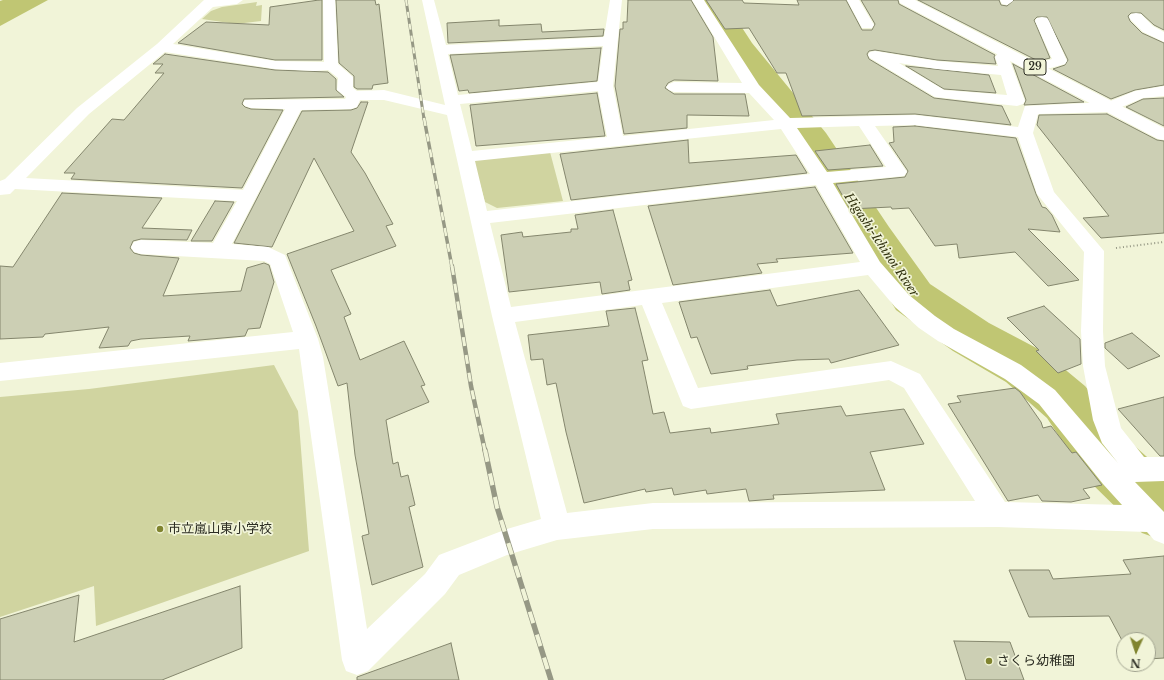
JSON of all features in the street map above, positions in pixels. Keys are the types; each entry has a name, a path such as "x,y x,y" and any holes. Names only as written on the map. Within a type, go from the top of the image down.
{"street":[{"path":"4,188 83,111 134,68 162,47 211,1 237,0"},
{"path":"329,0 331,65"},
{"path":"428,0 502,316 557,527"},
{"path":"616,0 605,86 616,141"},
{"path":"698,0 753,88 795,123 829,178 872,267 902,301 927,322 946,335 1013,372 1047,397 1125,473"},
{"path":"853,0 867,25"},
{"name":"29","path":"905,0 1164,135"},
{"path":"1136,17 1148,29 1164,38"},
{"path":"1036,68 1060,61 1042,21"},
{"path":"440,50 610,41"},
{"path":"162,47 275,65 315,67 331,65 346,77 345,90 354,96 384,95 444,110 453,105 605,86"},
{"path":"1006,53 1002,57 1017,101 940,94 875,55 937,65 1006,72"},
{"path":"674,87 753,88"},
{"path":"1158,525 1125,473 1105,420 1094,366 1092,331 1094,251 1046,194 1025,133 1031,109 1110,107 1140,94 1164,91"},
{"path":"251,103 295,105 352,104 354,96"},
{"path":"219,250 249,196 295,105"},
{"path":"465,157 795,123 915,120 1025,133"},
{"path":"479,218 829,178 898,172 864,121"},
{"path":"4,188 249,196"},
{"path":"141,247 219,250 268,254 278,260 307,339 312,357 357,660 435,584 449,565 507,542 557,527 653,516 998,514 1158,525"},
{"path":"502,316 872,267"},
{"path":"649,296 691,399 891,370 912,381 998,514"},
{"path":"0,372 307,339"},
{"path":"1125,473 1164,469"}],"path":[{"path":"1094,251 1164,242"}],"shaded area":[{"path":"48,0 0,26 0,1"},
{"path":"257,2 256,6 262,5 261,21 236,24 202,19 211,11 222,7"},
{"path":"550,152 563,201 497,208 485,202 473,159"},
{"name":"市立嵐山東小学校","path":"274,365 298,411 309,551 96,626 94,586 0,617 0,397 89,389"}],"building":[{"path":"322,0 322,60 275,60 178,43 206,22 269,25 270,7"},
{"path":"336,0 375,0 376,5 379,4 388,83 373,85 372,89 357,89 354,87 354,76 339,63"},
{"path":"628,0 691,0 713,37 718,81 674,80 668,83 665,88 674,94 745,94 749,116 687,115 687,128 624,134 615,86 620,29 623,29 623,22 627,22"},
{"path":"706,0 742,0 744,3 799,5 797,0 846,0 862,30 872,30 875,24 861,0 898,0 899,4 995,55 994,57 996,64 937,60 875,50 869,51 867,54 869,59 934,98 1002,106 1011,125 915,114 802,116 786,73 777,73 749,28 725,29"},
{"path":"918,0 999,0 1001,5 1007,6 1014,0 1164,0 1164,30 1154,25 1141,13 1131,13 1128,16 1130,21 1142,33 1164,43 1164,85 1135,90 1111,99 1053,69 1065,65 1068,60 1047,17 1037,17 1034,20 1050,58 1038,61"},
{"path":"499,20 499,26 541,24 542,32 604,29 603,36 448,43 447,23"},
{"path":"601,48 597,81 469,93 468,90 459,91 450,55"},
{"path":"165,54 275,70 328,72 336,79 336,90 344,97 244,99 242,104 251,109 283,110 242,188 71,179 75,173 64,173 112,119 124,120 164,73 155,73 163,64 153,64"},
{"path":"1013,64 1084,102 1024,105 1026,100"},
{"path":"906,66 989,75 996,93 944,89"},
{"path":"597,93 605,136 476,146 470,105"},
{"path":"1164,98 1164,126 1126,107 1143,99"},
{"path":"361,102 368,102 351,152 365,173 393,224 386,226 396,246 331,270 351,314 344,317 360,360 404,341 425,385 421,386 429,402 386,420 393,464 398,462 401,477 408,475 415,505 409,507 423,567 372,585 362,536 369,534 355,455 347,383 338,386 287,254 354,231 314,158 272,247 234,243 302,111 351,110 357,108"},
{"path":"1107,114 1157,140 1164,141 1164,233 1101,238 1083,218 1109,216 1037,125 1039,115"},
{"path":"915,126 1016,138 1042,207 1046,208 1052,215 1060,232 1028,229 1079,280 1048,286 1015,252 959,258 957,244 935,246 909,208 892,209 891,207 850,209 836,184 905,177 908,171 889,143 894,142 893,127"},
{"path":"688,140 689,163 796,155 807,173 571,200 560,154"},
{"path":"870,145 883,166 828,170 815,151"},
{"path":"815,187 853,253 776,259 778,262 757,264 762,273 673,285 648,206"},
{"path":"62,193 162,198 142,228 192,230 187,240 141,239 133,241 130,248 134,253 141,255 179,258 163,296 241,291 247,268 264,263 269,265 274,282 260,328 248,329 245,336 188,341 190,336 141,339 131,341 128,346 99,348 109,327 45,334 43,337 0,339 0,266 13,267"},
{"path":"215,201 234,202 212,241 191,241"},
{"path":"613,210 632,280 628,281 630,290 602,294 600,282 509,292 501,235 522,232 523,237 571,232 571,229 578,229 575,215"},
{"path":"770,290 777,306 859,290 899,345 831,363 829,359 797,360 747,366 748,369 711,374 697,337 691,338 679,302"},
{"path":"1044,306 1080,339 1081,364 1058,373 1036,351 1039,350 1007,318"},
{"path":"635,308 648,360 642,361 653,414 664,412 670,433 710,428 711,433 779,424 776,414 841,406 846,416 904,409 924,444 870,452 885,490 773,495 774,499 749,501 746,489 707,494 706,490 674,495 672,488 646,492 645,489 584,503 566,432 556,383 547,385 543,359 531,360 528,335 609,326 606,311"},
{"path":"1132,333 1160,356 1128,369 1105,348 1105,343"},
{"path":"1015,388 1020,392 1041,422 1043,428 1051,426 1072,453 1076,452 1102,485 1083,489 1090,498 1071,502 1042,501 1038,495 1008,501 948,404 961,402 957,396"},
{"path":"1164,397 1164,456 1160,456 1118,409"},
{"path":"1164,556 1164,658 1156,658 1156,632 1118,632 1109,616 1029,617 1009,570 1049,570 1053,579 1131,574 1123,560"},
{"path":"240,586 242,648 162,680 0,680 0,619 79,595 74,642"},
{"name":"さくら幼稚園","path":"954,641 1010,642 1024,680 966,680"},
{"path":"451,643 459,680 357,680 357,677"}],"waterway":[{"name":"Higashi-Ichinoi River","path":"709,0 739,48 812,141 873,238 913,297 971,337 1025,367 1066,402 1108,460 1164,512"}],"railway":[{"path":"406,0 424,119"},
{"path":"424,118 452,267"},
{"path":"452,266 471,386 485,451"},
{"path":"485,450 497,507 551,680"}],"place":[{"name":"市立嵐山東小学校","path":"160,529"},
{"name":"さくら幼稚園","path":"989,661"}]}
